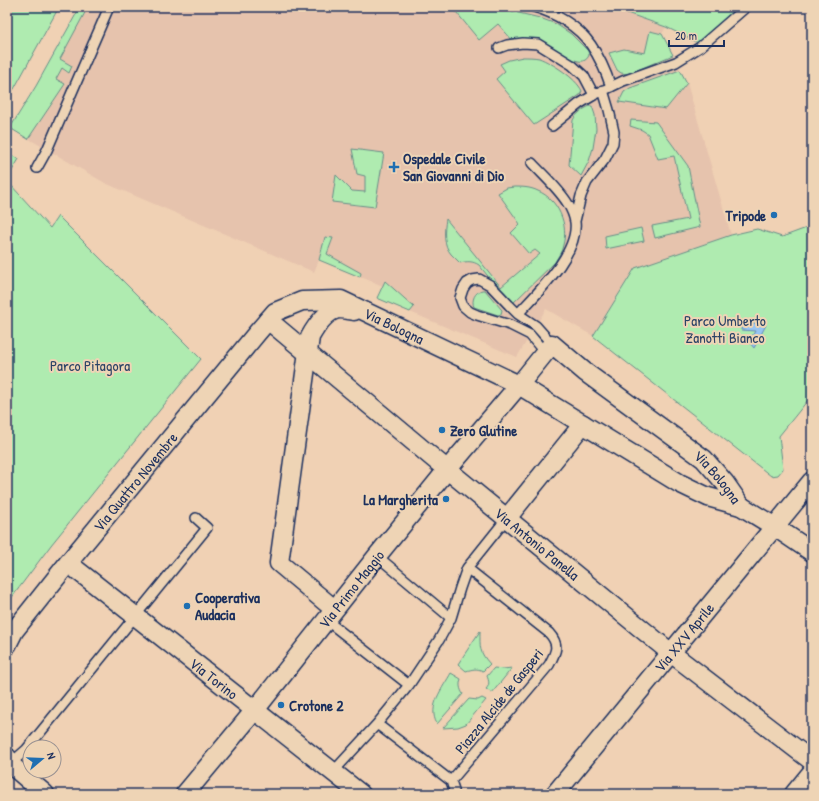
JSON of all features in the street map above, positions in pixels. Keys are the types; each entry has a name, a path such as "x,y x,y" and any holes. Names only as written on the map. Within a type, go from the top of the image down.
{"street":[{"name":"Via Bologna","path":"268,320 275,312 302,301 342,300 519,385 679,482 708,497 741,506"},
{"path":"330,615 279,563 307,352 310,337 316,326 325,316 335,310 348,309 370,314"},
{"name":"Via Antonio Panella","path":"268,320 447,470 671,653 812,762"},
{"name":"Via Quattro Novembre","path":"7,645 14,631 109,511 268,320"},
{"path":"519,385 549,348"},
{"name":"Via Bologna","path":"549,348 586,372 704,459 725,483 741,506"},
{"name":"Via Primo Maggio","path":"185,794 255,710 447,470 519,385"},
{"path":"507,518 583,424"},
{"name":"Via XXV Aprile","path":"555,794 812,481"},
{"path":"741,506 812,552"},
{"name":"Via Torino","path":"68,563 361,794"},
{"path":"8,762 45,794"},
{"path":"794,794 812,772"}],"lane":[{"path":"37,168 47,150 109,7"},
{"path":"518,314 543,287 563,261 570,248 575,231 575,221 581,196 587,182 605,159 612,143 614,132 602,65 590,44 580,33 564,20 534,7"},
{"path":"552,126 567,113 594,95 623,81 676,62 700,46 746,7"},
{"path":"499,48 523,43 538,44 572,65 584,76 594,95"},
{"path":"532,163 563,196 575,221"},
{"path":"479,279 490,285 518,314 536,326 549,348 530,335 510,325 470,312 463,306 460,298 467,283 472,280 479,279"},
{"path":"8,762 26,750 207,528 196,518"},
{"path":"333,772 377,724 409,685 439,640 451,618 467,568 507,518"},
{"path":"377,556 451,618"},
{"name":"Piazza Alcide de Gasperi","path":"451,782 549,665 555,654 556,646 554,639 549,633 467,568"},
{"path":"330,615 409,685"},
{"path":"377,724 451,782 454,790 453,794"}],"shaded area":[{"name":"Ospedale Civile San Giovanni di Dio","path":"80,7 614,8 666,27 662,34 687,83 731,235 635,268 593,336 546,309 517,357 377,298 383,286 319,260 314,272 105,183 10,128 36,86"}],"green space":[{"path":"7,7 59,7 14,89 7,97"},
{"path":"80,7 88,7 60,59 72,66 69,73 62,68 56,79 65,84 28,139 10,128 36,86"},
{"path":"452,7 493,7 540,18 556,24 571,34 588,51 589,55 585,60 579,61 574,60 535,40 529,39 514,42 498,24 479,40"},
{"path":"610,7 739,7 698,43 666,27"},
{"path":"650,31 662,34 673,55 628,74 621,73 617,70 609,53 624,49 645,53"},
{"path":"523,57 539,58 550,63 575,81 582,91 580,95 534,125 496,79 505,71 500,64 509,60"},
{"path":"680,70 687,83 666,109 619,102 624,92 630,88"},
{"path":"592,106 595,115 596,129 589,161 581,176 569,165 573,120 576,115"},
{"path":"631,120 656,122 688,166 700,227 655,238 652,226 688,219 674,156 658,159 648,134 642,130 630,126"},
{"path":"352,149 384,153 375,207 332,202 336,175 352,191 365,192 365,176 357,174"},
{"name":"Parco Pitagora","path":"7,153 19,159 10,174 10,184 50,228 58,216 201,359 51,545 7,604"},
{"path":"514,187 535,190 551,200 556,206 563,221 564,237 562,250 555,262 511,305 479,265 470,262 460,263 451,254 445,242 445,233 446,219 501,287 540,254 535,250 529,254 511,233 520,224 498,193 507,188"},
{"name":"Parco Umberto Zanotti Bianco","path":"812,226 812,395 779,436 783,469 778,475 771,476 593,336 635,268 731,235 757,229 782,237"},
{"path":"641,228 644,241 606,249 605,236"},
{"path":"325,237 333,238 327,254 361,273 360,277 319,260"},
{"path":"385,281 414,307 410,312 377,298"},
{"path":"482,290 485,290 502,310 501,314 498,315 474,307 474,297"},
{"path":"480,631 482,653 490,664 483,671 475,669 466,671 458,664"},
{"path":"494,668 512,668 492,693 486,689 489,683 487,676"},
{"path":"451,673 461,679 460,687 463,694 437,724 434,717 435,704 440,691"},
{"path":"482,698 486,700 466,724 458,727 443,728 469,699 478,700"}],"water":[{"path":"742,321 766,325 754,348 749,342 755,331 741,330"}],"place":[{"name":"Ospedale Civile San Giovanni di Dio","path":"394,167"},
{"name":"Tripode","path":"774,215"},
{"name":"Zero Glutine","path":"442,430"},
{"name":"La Margherita","path":"446,499"},
{"name":"Cooperativa Audacia","path":"187,606"},
{"name":"Crotone 2","path":"281,705"}]}
